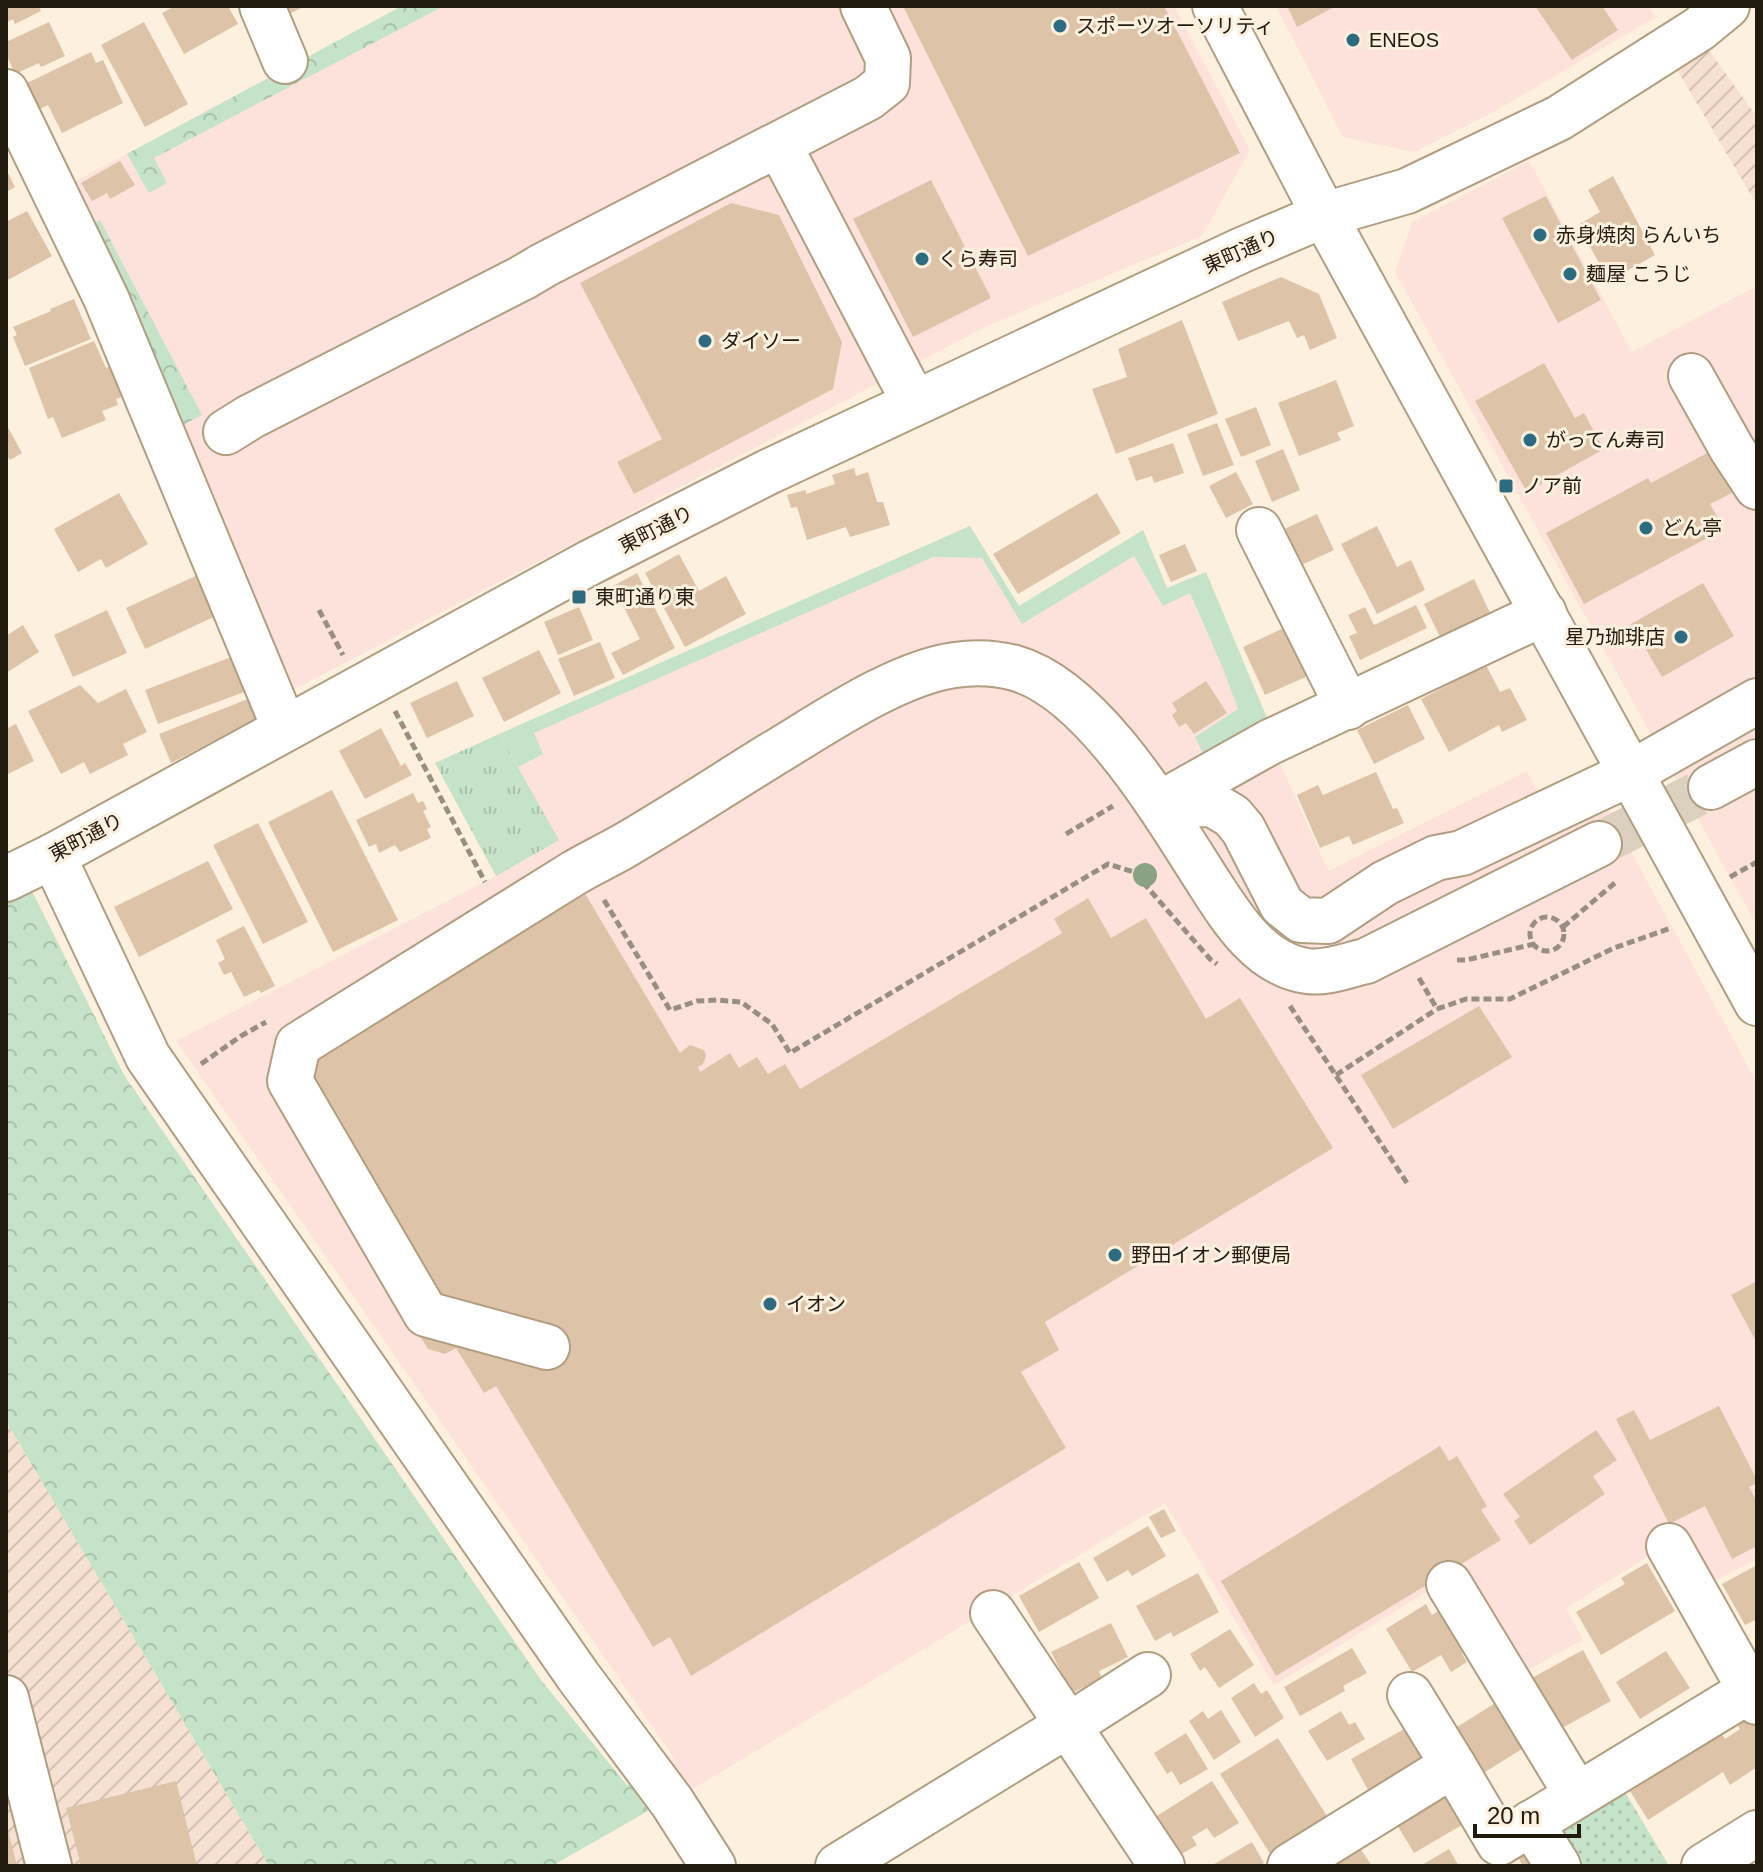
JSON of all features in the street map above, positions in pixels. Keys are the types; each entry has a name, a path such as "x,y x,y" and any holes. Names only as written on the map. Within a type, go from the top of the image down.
{"street":[{"path":"262,6 285,61"},
{"path":"226,432 868,98 887,83 888,58 863,6"},
{"path":"1215,6 1324,215 1757,1003"},
{"name":"東町通り","path":"6,879 286,728 364,672 768,472 1242,250 1324,215 1407,191 1559,118 1699,29 1727,6"},
{"path":"6,92 106,298 286,728"},
{"path":"779,145 914,402"},
{"path":"1691,376 1757,487"},
{"path":"1259,530 1348,707"},
{"path":"1140,803 1544,613"},
{"path":"547,1347 426,1314 290,1081 298,1045 574,873 837,715 913,676 952,665 983,663 1017,668 1042,680 1097,725 1147,785 1140,803"},
{"path":"1140,803 1212,804 1232,816 1243,829 1282,905 1301,920 1328,921 1385,883 1436,858 1462,853 1631,773 1757,701"},
{"path":"1711,787 1757,762"},
{"path":"1140,803 1262,951 1283,963 1307,971 1366,961 1608,863"},
{"path":"53,856 148,1057 578,1676 672,1802 713,1866"},
{"path":"1509,1844 1577,1795 1755,1693 1669,1546"},
{"path":"1449,1584 1577,1795"},
{"path":"993,1613 1162,1866"},
{"path":"838,1866 1148,1675"},
{"path":"1410,1695 1453,1765 1509,1844 1558,1866"},
{"path":"6,1698 49,1866"},
{"path":"1290,1866 1453,1765"},
{"path":"1704,1866 1757,1833"}],"path":[{"path":"319,610 364,672 491,893"},
{"path":"1066,834 1140,803"},
{"path":"1724,880 1757,862"},
{"path":"1563,927 1551,918 1539,919 1533,924 1530,936 1542,950 1557,948 1564,939 1563,927 1608,863"},
{"path":"598,889 670,1010 697,1001 741,1002 772,1024 790,1053 1108,864 1134,872 1210,959 1221,967"},
{"path":"1336,1075 1437,1009 1466,999 1510,999 1614,948 1680,925"},
{"path":"1466,960 1534,944"},
{"path":"1417,974 1437,1009"},
{"path":"1288,1002 1407,1183"}],"shaded area":[{"path":"402,6 1174,6 1250,150 1202,236 987,326 282,696 65,187"},
{"path":"1276,6 1648,6 1656,17 1495,111 1414,152 1343,137"},
{"path":"1706,46 1757,117 1757,205 1676,68"},
{"path":"1529,161 1632,352 1757,286 1757,926 1395,272 1412,222"},
{"path":"970,526 1019,606 1143,530 1167,588 1206,572 1271,743 1328,871 1527,771 1538,793 1587,771 1757,1083 1757,1485 1753,1487 1757,1495 1757,1559 1705,1586 1676,1539 1566,1608 1583,1640 1516,1676 1453,1576 1274,1685 1165,1503 683,1795 664,1768 675,1759 176,1041 496,876 435,763"},
{"path":"6,1421 269,1866 6,1866"}],"green space":[{"path":"402,6 444,6 154,158 167,183 149,193 127,154"},
{"path":"100,220 202,415 171,431 83,229"},
{"path":"970,526 1019,606 1143,530 1167,588 1206,572 1272,730 1206,760 1195,737 1238,709 1190,593 1163,606 1134,556 1022,624 982,558 933,557 534,733 543,754 518,767 499,734"},
{"path":"499,734 559,840 496,876 435,763"},
{"path":"21,888 33,893 124,1075 541,1680 627,1785 643,1782 662,1803 552,1866 269,1866 6,1421 6,896"},
{"path":"1619,1782 1669,1866 1568,1866 1545,1827"}],"building":[{"path":"6,6 39,6 41,11 15,24 13,19 6,23"},
{"path":"175,6 228,6 238,24 184,54 162,13"},
{"path":"284,6 305,6 289,14"},
{"path":"903,6 1164,6 1240,153 1028,256"},
{"path":"1287,6 1336,6 1297,27"},
{"path":"1535,6 1602,6 1618,30 1572,60"},
{"path":"49,22 65,56 15,74 6,54 6,42"},
{"path":"144,22 188,104 145,127 101,45"},
{"path":"91,52 96,63 103,60 123,103 62,133 48,105 36,111 23,85"},
{"path":"120,161 135,185 110,199 107,193 92,201 81,183"},
{"path":"6,169 15,187 6,192"},
{"path":"1613,176 1655,255 1609,281 1578,225 1600,212 1588,190"},
{"name":"くら寿司","path":"931,180 991,298 913,337 853,219"},
{"path":"1546,196 1601,300 1558,323 1502,218"},
{"path":"731,203 779,215 842,342 833,389 634,494 617,462 662,439 580,283"},
{"path":"27,211 52,256 6,281 6,222"},
{"path":"1281,277 1319,294 1337,338 1310,350 1304,335 1297,338 1289,321 1238,341 1222,302"},
{"path":"74,299 91,339 25,366 13,337 17,335 13,327"},
{"path":"1182,320 1218,414 1116,454 1092,389 1127,377 1118,349"},
{"path":"94,341 106,368 110,366 123,396 116,399 118,405 102,411 106,420 62,438 53,417 48,419 29,368"},
{"path":"1544,363 1575,418 1584,413 1604,449 1527,492 1475,401"},
{"path":"1336,380 1354,426 1337,433 1341,440 1299,456 1278,403"},
{"path":"1256,407 1271,445 1241,457 1225,419"},
{"path":"1217,423 1234,465 1203,476 1187,434"},
{"path":"6,424 22,453 10,460 6,454"},
{"path":"1173,443 1184,473 1154,483 1152,476 1136,481 1128,458"},
{"path":"1283,449 1300,490 1272,502 1255,461"},
{"path":"1709,452 1732,493 1710,504 1724,529 1584,604 1546,533 1648,478 1651,483"},
{"path":"854,468 856,476 868,472 877,502 883,502 890,525 850,537 846,527 807,540 797,507 791,508 787,495 806,490 806,494 835,484 832,475"},
{"path":"1236,472 1253,504 1226,518 1209,486"},
{"path":"119,493 148,544 106,568 101,559 78,572 54,529"},
{"path":"1097,493 1121,533 1018,594 993,554"},
{"path":"1317,514 1334,550 1295,568 1278,532"},
{"path":"1377,526 1397,567 1411,560 1425,590 1377,614 1341,544"},
{"path":"1185,544 1197,571 1171,582 1159,555"},
{"path":"679,554 699,591 726,576 746,614 685,647 645,573"},
{"path":"202,573 220,614 145,649 126,608"},
{"path":"637,573 675,648 623,675 611,653 640,639 613,586"},
{"path":"1474,579 1491,615 1441,639 1424,604"},
{"path":"1703,583 1734,636 1662,677 1631,624"},
{"path":"1416,605 1427,628 1360,660 1349,636 1357,633 1348,615 1365,607 1374,625"},
{"path":"579,607 593,640 558,655 544,622"},
{"path":"107,610 127,653 73,677 54,635"},
{"path":"23,625 39,652 6,673 6,636"},
{"path":"1288,626 1310,675 1265,695 1243,647"},
{"path":"600,642 615,678 574,696 558,659"},
{"path":"539,650 561,693 504,722 482,678"},
{"path":"234,656 247,691 158,724 145,690"},
{"path":"1486,665 1500,692 1510,688 1527,720 1502,732 1499,725 1449,752 1421,699"},
{"path":"457,681 474,716 427,738 410,703"},
{"path":"1206,681 1227,713 1194,734 1186,723 1179,727 1172,715 1177,711 1172,703"},
{"path":"80,685 98,703 126,689 147,732 123,744 128,755 90,774 84,762 61,774 28,711"},
{"path":"253,697 261,717 171,763 159,734"},
{"path":"1408,705 1425,739 1374,764 1357,730"},
{"path":"16,724 34,761 6,775 6,729"},
{"path":"381,728 401,766 405,763 412,775 365,799 339,751"},
{"path":"1376,772 1393,809 1397,808 1404,823 1353,845 1349,836 1320,848 1297,795 1318,785 1323,795"},
{"path":"332,790 398,920 333,952 268,822"},
{"path":"413,793 418,803 423,801 427,809 423,811 431,827 427,829 431,838 400,852 395,845 379,853 376,844 369,847 356,820"},
{"path":"258,823 308,922 263,944 213,845"},
{"path":"565,860 680,1053 690,1045 704,1050 706,1056 698,1067 700,1072 730,1053 739,1068 757,1057 768,1074 785,1064 800,1089 1062,933 1054,919 1088,898 1111,938 1146,918 1206,1019 1240,998 1333,1148 1045,1322 1059,1350 1021,1372 1066,1448 691,1676 670,1637 653,1647 496,1386 484,1393 456,1348 445,1354 428,1349 266,1082 278,1034"},
{"path":"208,861 233,909 139,957 114,907"},
{"path":"244,926 275,986 244,997 231,972 224,975 218,963 225,959 216,940"},
{"path":"1479,1006 1512,1057 1393,1129 1361,1075"},
{"path":"1757,1281 1757,1343 1731,1295"},
{"path":"1719,1406 1757,1480 1749,1487 1757,1502 1757,1546 1732,1559 1705,1506 1669,1524 1616,1419 1634,1410 1650,1440"},
{"path":"1596,1430 1617,1460 1593,1476 1605,1494 1530,1545 1514,1521 1520,1517 1503,1494"},
{"path":"1440,1446 1449,1461 1457,1456 1487,1506 1481,1510 1501,1540 1276,1676 1221,1581"},
{"path":"1164,1509 1176,1531 1161,1538 1149,1517"},
{"path":"1148,1526 1166,1556 1132,1576 1128,1570 1107,1582 1093,1558"},
{"path":"1079,1562 1099,1598 1039,1632 1019,1596"},
{"path":"1647,1563 1675,1611 1601,1655 1576,1612 1625,1584 1621,1578"},
{"path":"1757,1565 1757,1619 1745,1625 1722,1584"},
{"path":"1198,1573 1219,1612 1173,1637 1171,1632 1155,1641 1136,1606"},
{"path":"1426,1604 1432,1615 1448,1605 1473,1647 1462,1654 1467,1662 1451,1672 1441,1655 1412,1672 1386,1629"},
{"path":"1111,1623 1128,1657 1099,1671 1102,1678 1072,1693 1051,1652"},
{"path":"1230,1629 1254,1665 1219,1688 1205,1667 1200,1671 1190,1654"},
{"path":"1352,1648 1367,1673 1343,1686 1345,1691 1300,1716 1284,1687"},
{"path":"1583,1650 1611,1701 1562,1728 1545,1697 1541,1700 1530,1679"},
{"path":"1666,1651 1690,1688 1640,1719 1616,1682"},
{"path":"1254,1683 1261,1694 1267,1690 1284,1718 1255,1737 1231,1698"},
{"path":"1497,1702 1533,1742 1477,1777 1449,1732"},
{"path":"1221,1710 1241,1742 1214,1760 1189,1721 1203,1711 1208,1719"},
{"path":"1341,1711 1349,1725 1355,1722 1365,1739 1327,1761 1308,1731"},
{"path":"1749,1717 1757,1729 1757,1767 1730,1785 1723,1772 1648,1820 1627,1786 1718,1728 1725,1739 1740,1729 1737,1724"},
{"path":"1406,1728 1423,1759 1368,1790 1351,1759"},
{"path":"1186,1733 1208,1769 1180,1785 1172,1771 1167,1774 1154,1753"},
{"path":"1278,1738 1330,1821 1272,1857 1220,1774"},
{"path":"176,1781 197,1866 81,1866 66,1808"},
{"path":"1212,1781 1239,1823 1214,1838 1207,1828 1192,1837 1197,1845 1173,1859 1149,1821"},
{"path":"1448,1789 1467,1822 1414,1853 1394,1820"},
{"path":"7,1826 17,1866 6,1866"},
{"path":"1252,1842 1264,1863 1259,1866 1211,1866"},
{"path":"1526,1844 1536,1860 1523,1866 1514,1851"},
{"path":"1358,1845 1372,1866 1325,1866"},
{"path":"1449,1849 1459,1866 1420,1866"}],"tunnel":[{"path":"1599,844 1711,787"}],"place":[{"name":"スポーツオーソリティ","path":"1060,26"},
{"name":"ENEOS","path":"1353,40"},
{"name":"赤身焼肉 らんいち","path":"1540,235"},
{"name":"くら寿司","path":"922,259"},
{"name":"麺屋 こうじ","path":"1570,274"},
{"name":"ダイソー","path":"705,341"},
{"name":"がってん寿司","path":"1530,440"},
{"name":"ノア前","path":"1506,486"},
{"name":"どん亭","path":"1646,528"},
{"name":"東町通り東","path":"579,597"},
{"name":"星乃珈琲店","path":"1681,637"},
{"name":"野田イオン郵便局","path":"1115,1255"},
{"name":"イオン","path":"770,1304"}]}
